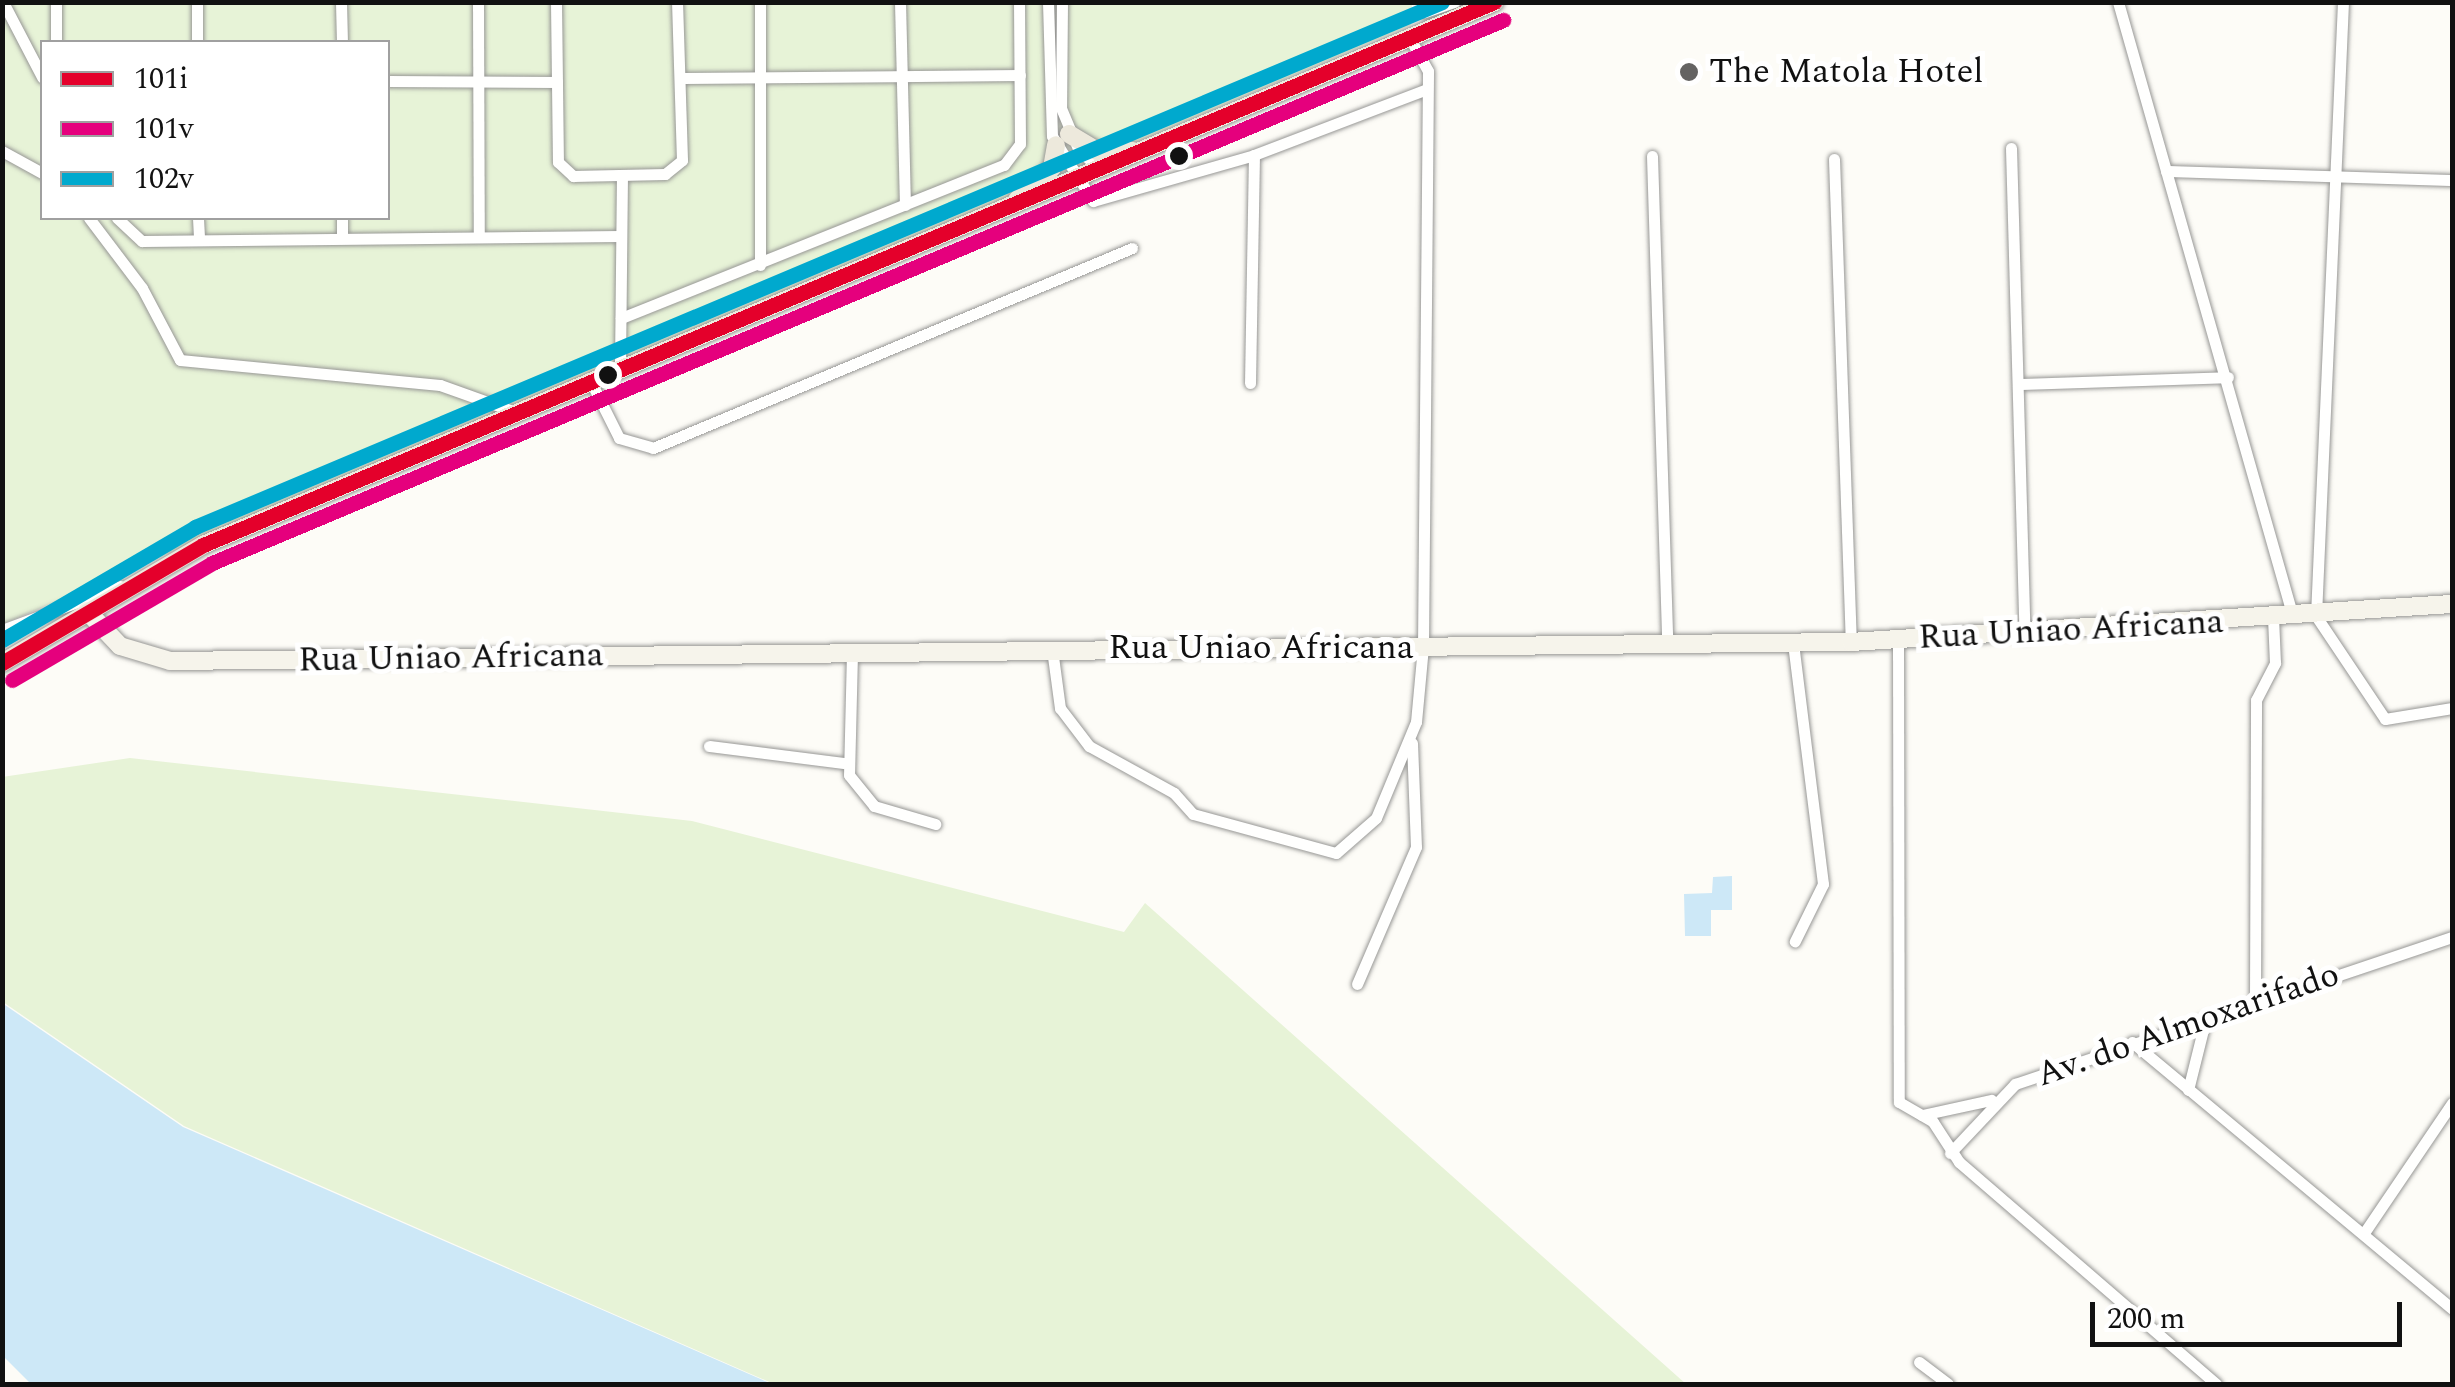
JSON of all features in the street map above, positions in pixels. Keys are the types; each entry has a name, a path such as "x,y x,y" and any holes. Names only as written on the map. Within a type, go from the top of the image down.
{"main road":[{"path":"2,663 138,580 514,411 1076,181 1410,38 1426,15 1496,2"},
{"path":"1006,210 1046,175 1062,140 1097,151 1147,150"},
{"name":"Rua Uniao Africana","path":"87,610 120,646 170,661 1851,642 2025,637 2452,604"}],"street":[{"path":"3,2 40,73"},
{"path":"56,2 56,40"},
{"path":"197,2 197,40"},
{"path":"341,2 342,40"},
{"path":"478,2 479,237"},
{"path":"556,2 558,162 573,176 665,174 682,160 683,78 678,2"},
{"path":"760,2 760,265"},
{"path":"900,2 905,205"},
{"path":"621,318 905,205 1012,156 1020,75 1019,2"},
{"path":"1048,2 1062,140 1076,181 1100,201 1254,155 1428,88"},
{"path":"1062,2 1062,140"},
{"path":"1426,15 1454,2"},
{"path":"2118,2 2228,377 2283,618 2274,663 2256,700 2255,999"},
{"path":"2343,2 2316,616 2385,718 2452,708"},
{"path":"1357,984 1416,847 1412,738 1423,648 1428,88 1410,38"},
{"path":"683,78 1020,75"},
{"path":"390,81 556,82"},
{"path":"1062,140 1102,170"},
{"path":"2011,148 2025,637"},
{"path":"2,151 40,171"},
{"path":"1250,383 1254,155"},
{"path":"1652,156 1666,644"},
{"path":"1834,159 1851,642"},
{"path":"2166,171 2452,180"},
{"path":"620,365 622,176"},
{"path":"90,220 142,288 180,360 440,384 514,411"},
{"path":"119,220 142,240 620,236"},
{"path":"198,220 198,239"},
{"path":"342,220 342,238"},
{"path":"589,378 620,438 653,448 1132,248"},
{"path":"2019,384 2228,377"},
{"path":"2,630 138,580"},
{"path":"1898,640 1898,1102 1922,1115 1950,1154 2216,1384"},
{"path":"1793,642 1823,884 1795,940"},
{"path":"1052,649 1060,708 1089,746 1174,793 1192,814 1248,834 1345,852 1376,818 1412,738"},
{"path":"852,653 844,763 874,806 936,824"},
{"path":"709,746 844,763"},
{"name":"Av. do Almoxarifado","path":"1950,1154 1991,1100 2132,1042 2452,936"},
{"path":"2188,1090 2206,1018"},
{"path":"2132,1042 2452,1309"},
{"path":"1922,1115 1991,1100"},
{"path":"2364,1233 2452,1104"},
{"path":"1920,1362 1948,1384"}],"green space":[{"path":"3,3 1412,3 1411,25 3,624"},
{"path":"130,758 692,821 1124,932 1145,903 1686,1384 774,1384 184,1126 3,1002 2,777"}],"water":[{"path":"1732,876 1732,910 1711,910 1711,936 1685,936 1684,894 1712,893 1713,877"},
{"path":"2,1003 183,1127 772,1384 31,1384 3,1356"}],"transit line":[{"name":"102v","path":"2,640 195,527 1442,2"},
{"name":"101i","path":"2,663 203,545 1494,2"},
{"name":"101v","path":"12,680 212,563 1503,20"}],"place":[{"name":"The Matola Hotel","path":"1689,72"}]}
